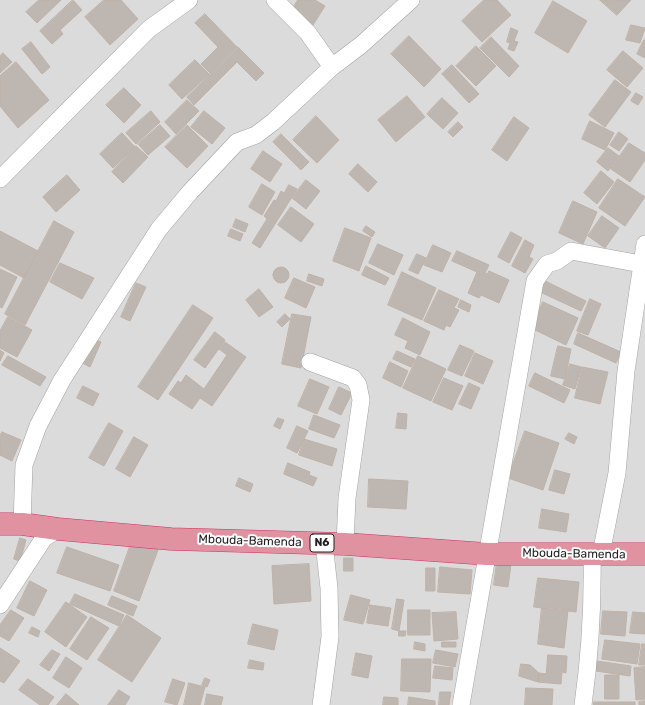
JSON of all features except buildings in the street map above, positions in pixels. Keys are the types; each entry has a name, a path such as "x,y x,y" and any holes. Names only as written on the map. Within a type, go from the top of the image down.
{"highway":[{"name":"Mbouda-Bamenda","path":"0,524 22,524 58,529 171,539 324,543 487,554 645,554"}],"street":[{"path":"0,179 150,29 189,0"},
{"path":"275,0 308,33 332,67"},
{"path":"22,524 24,465 38,426 62,380 159,229 190,192 238,142 256,135 273,122 332,67 361,45 411,0"},
{"path":"583,705 590,658 596,554 617,473 626,371 645,244"},
{"path":"461,705 535,281 547,264 557,261 571,251 641,264"},
{"path":"310,362 353,378 358,385 361,400 347,498 345,544"},
{"path":"0,605 44,538 58,529"},
{"path":"321,705 330,637 329,588 324,543"}],"shaded area":[{"path":"0,0 645,0 645,705 0,705"}]}
